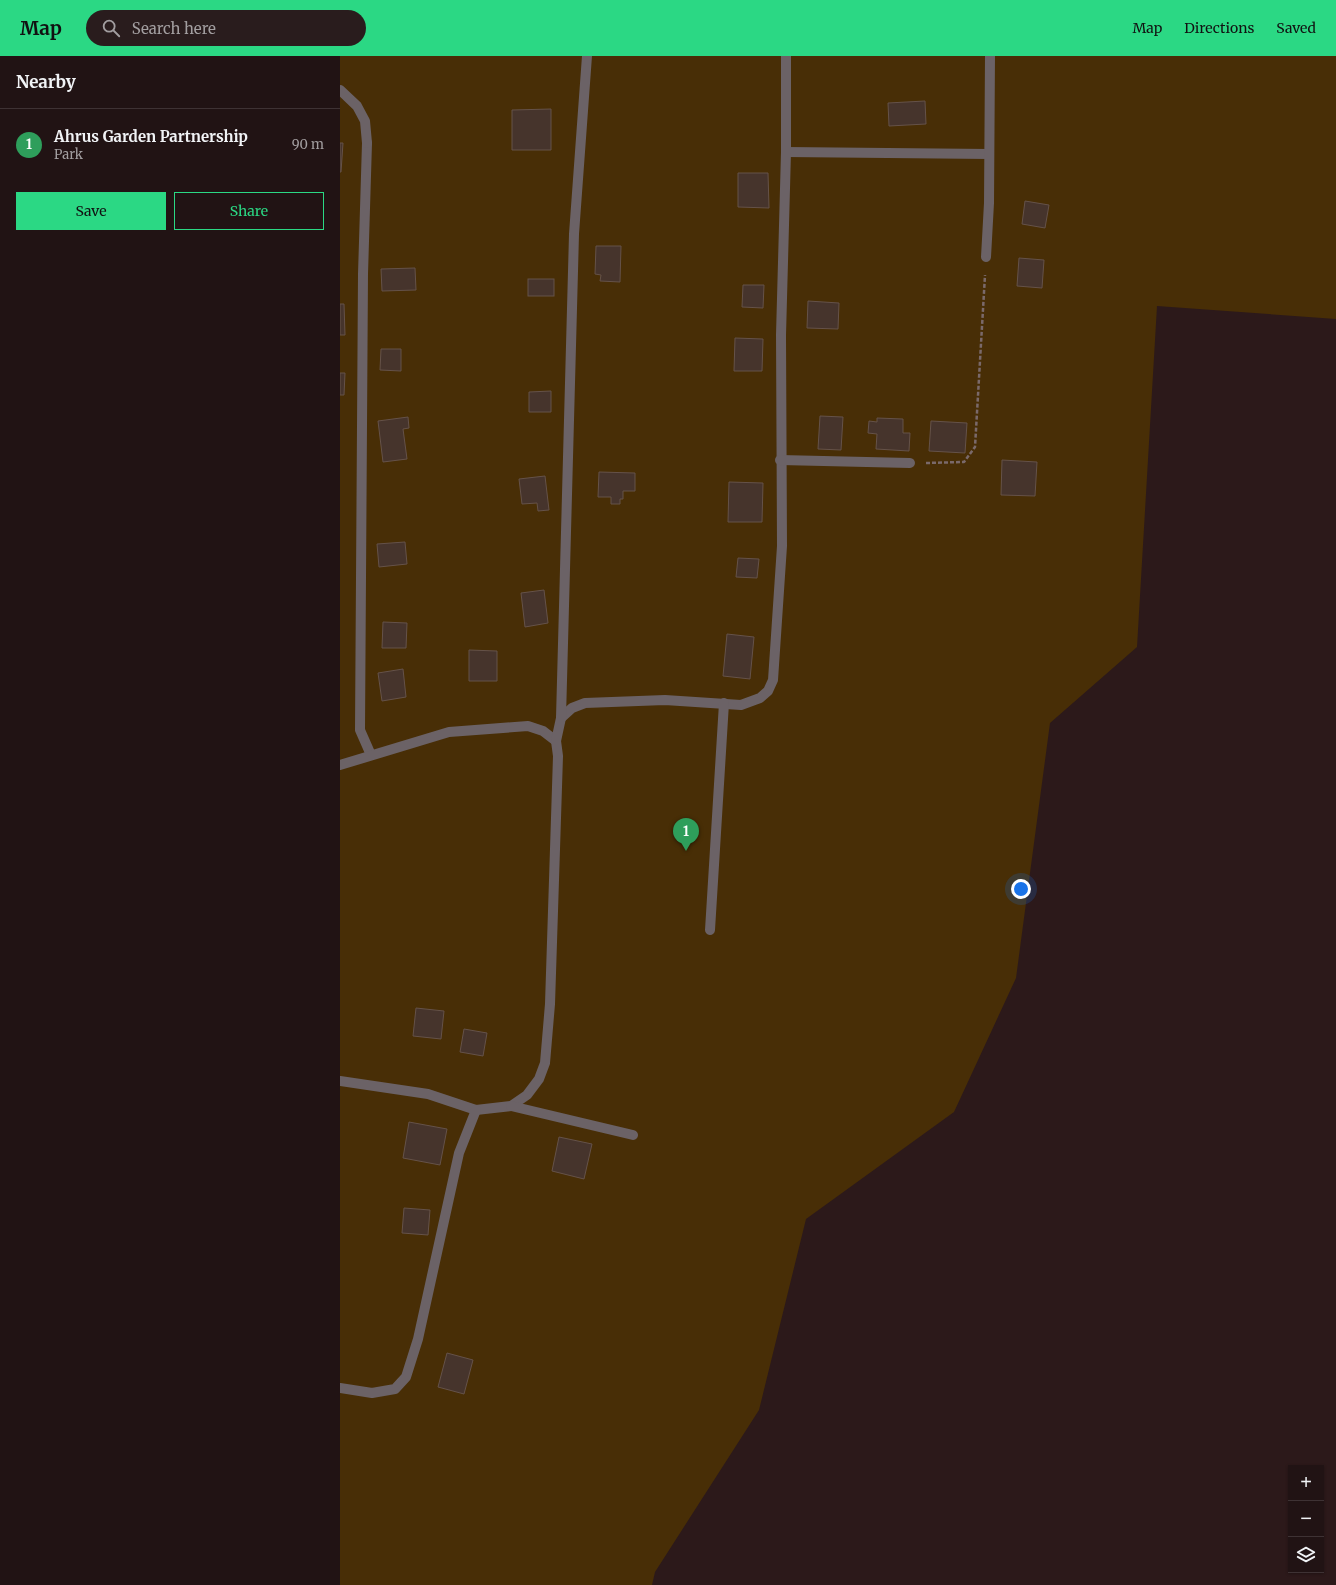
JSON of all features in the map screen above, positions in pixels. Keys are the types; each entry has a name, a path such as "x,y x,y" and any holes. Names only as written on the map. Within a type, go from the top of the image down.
{"street":[{"path":"511,1106 527,1095 539,1079 546,1063 550,1004 558,756 556,740 561,718 574,234 586,56"},
{"path":"561,718 572,708 585,703 665,700 741,705 760,698 768,691 773,680 782,546 780,460 781,335 786,152 786,56"},
{"path":"986,257 989,203 990,56"},
{"path":"340,90 357,106 366,121 367,143 363,274 360,730 371,755"},
{"path":"786,152 989,154"},
{"path":"780,460 910,463"},
{"path":"710,930 724,703"},
{"path":"340,765 449,732 528,726 542,731 556,740"},
{"path":"340,1081 428,1094 476,1110 511,1106 633,1135"},
{"path":"340,1388 372,1393 395,1389 406,1377 418,1339 459,1153 476,1110"}],"path":[{"path":"910,463 964,462 975,447 986,257"}],"shaded area":[{"path":"340,56 1336,56 1336,319 1157,306 1137,647 1050,723 1016,978 954,1112 806,1219 759,1410 655,1572 652,1585 340,1585"}],"building":[{"path":"925,101 926,124 889,126 888,103"},
{"path":"551,109 551,150 512,150 512,110"},
{"path":"340,143 343,143 341,172 340,172"},
{"path":"738,173 768,173 769,208 738,207"},
{"path":"1025,201 1049,205 1045,228 1022,224"},
{"path":"596,246 621,246 620,282 600,281 601,275 595,274"},
{"path":"1019,258 1044,260 1042,288 1017,286"},
{"path":"415,268 416,290 382,291 381,269"},
{"path":"528,279 554,279 554,296 528,296"},
{"path":"743,285 764,285 763,308 742,307"},
{"path":"808,301 839,303 838,329 807,328"},
{"path":"340,304 344,304 345,335 340,335"},
{"path":"735,338 763,339 762,371 734,371"},
{"path":"381,349 401,349 401,371 380,370"},
{"path":"340,373 345,373 344,395 340,395"},
{"path":"551,391 551,412 529,412 529,392"},
{"path":"820,416 843,417 841,450 818,449"},
{"path":"408,417 409,428 403,429 407,459 383,462 378,421"},
{"path":"877,418 903,419 903,433 910,433 909,451 876,449 877,434 868,433 869,421 877,422"},
{"path":"931,421 967,423 965,453 929,451"},
{"path":"1002,460 1037,462 1035,496 1001,495"},
{"path":"599,472 635,473 635,491 623,491 623,499 620,499 620,504 611,504 611,497 598,497"},
{"path":"545,476 549,510 538,511 537,503 522,504 519,479"},
{"path":"729,482 763,483 762,522 728,522"},
{"path":"405,542 407,564 379,567 377,544"},
{"path":"738,558 759,559 757,578 736,577"},
{"path":"544,590 548,623 525,627 521,593"},
{"path":"383,622 407,623 406,648 382,648"},
{"path":"727,634 754,637 750,679 723,676"},
{"path":"469,650 497,651 497,681 469,681"},
{"path":"403,669 406,697 382,701 378,673"},
{"path":"416,1008 444,1011 441,1039 413,1036"},
{"path":"464,1029 487,1033 483,1056 460,1052"},
{"path":"409,1122 447,1129 440,1165 403,1158"},
{"path":"559,1137 592,1144 584,1179 552,1171"},
{"path":"404,1208 430,1210 428,1235 402,1233"},
{"path":"447,1353 473,1360 464,1394 438,1387"}],"place":[{"name":"Ahrus Garden Partnership","path":"686,851"}]}
